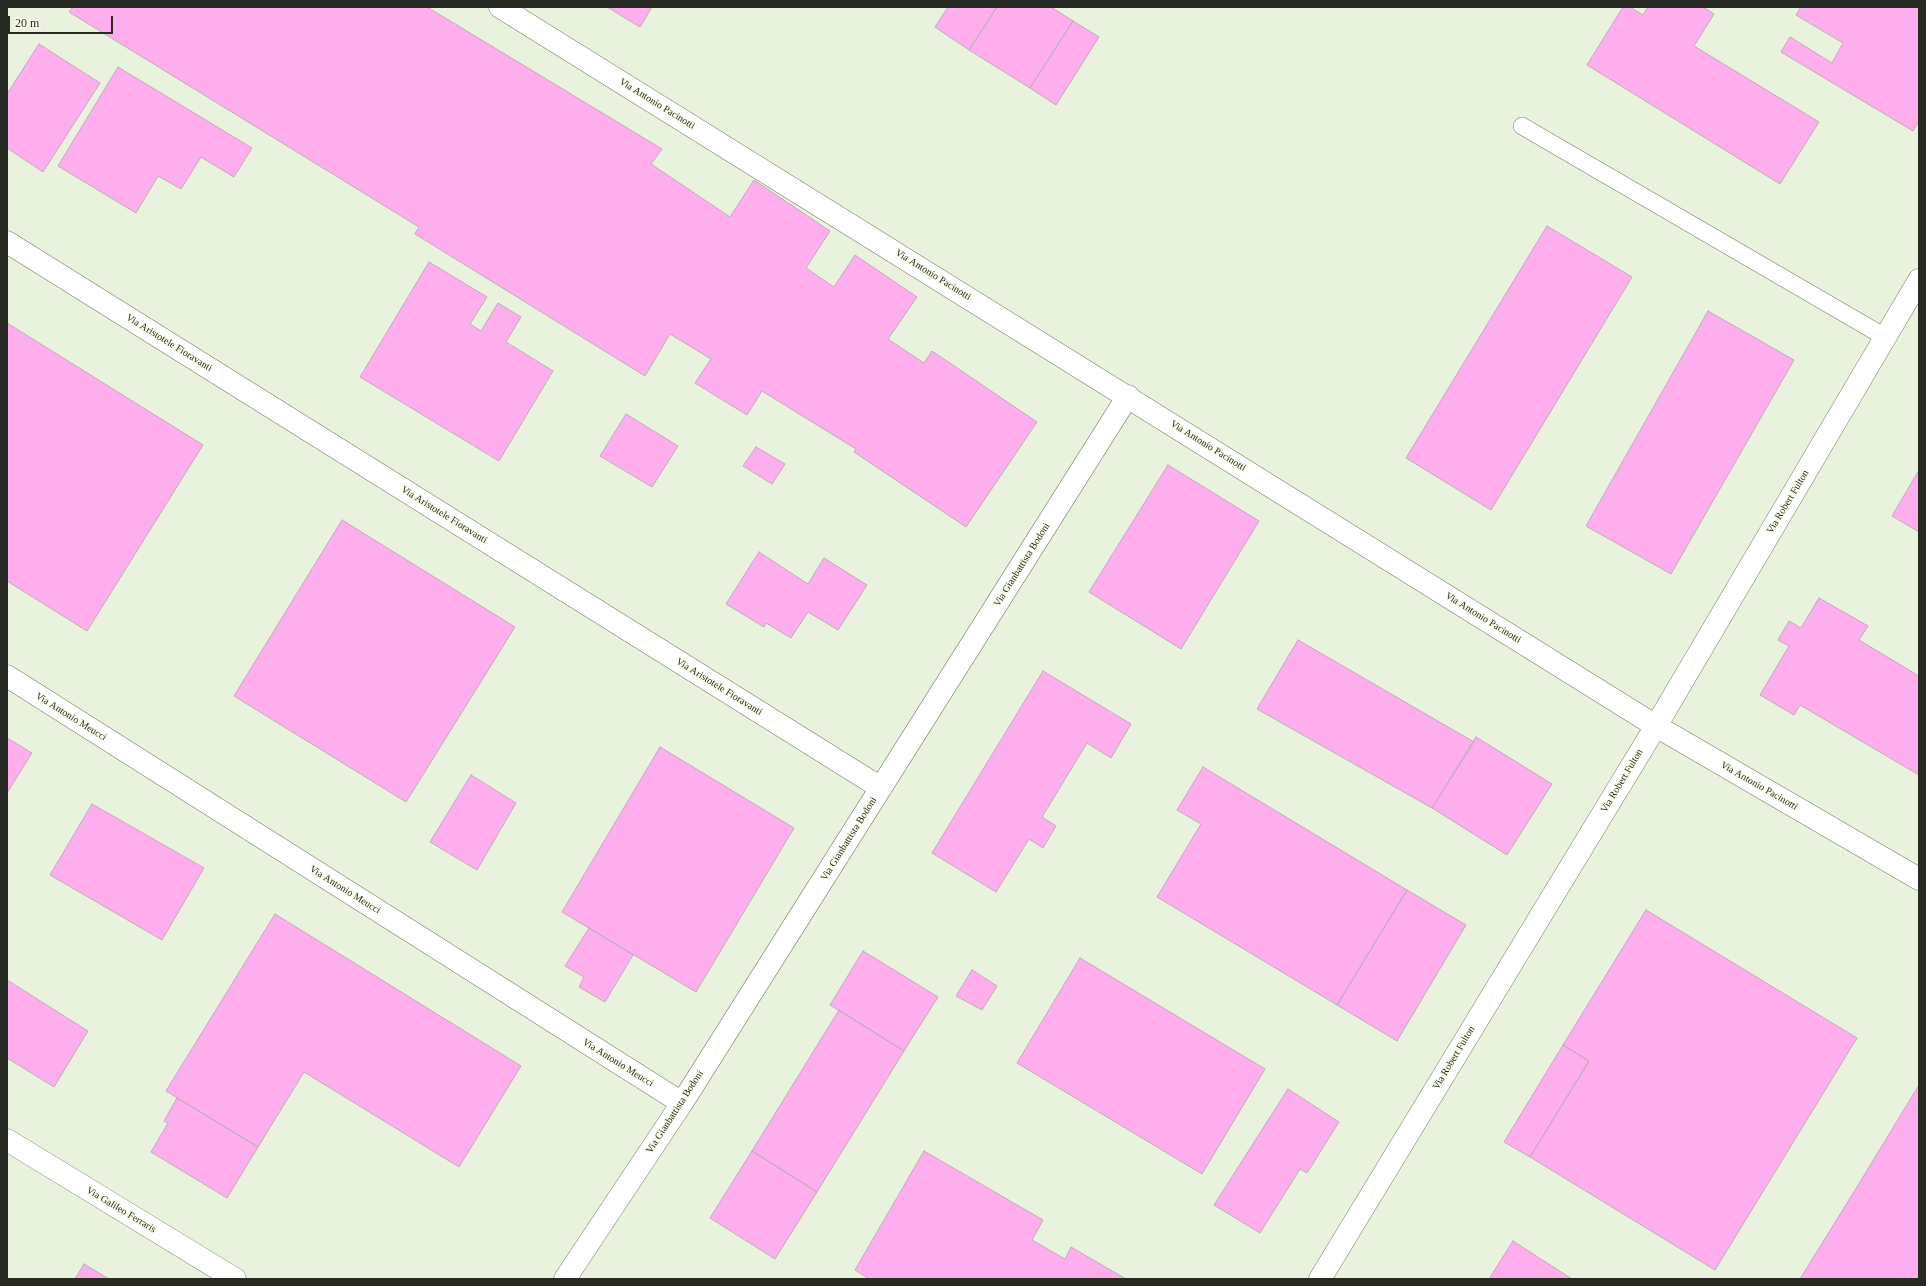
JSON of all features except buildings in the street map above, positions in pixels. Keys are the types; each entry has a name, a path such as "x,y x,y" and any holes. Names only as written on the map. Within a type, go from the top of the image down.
{"street":[{"name":"Via Antonio Pacinotti","path":"500,7 1128,396 1656,726 1919,878"},
{"name":"Via Aristotele Fioravanti","path":"7,242 881,788"},
{"name":"Via Robert Fulton","path":"1320,1279 1656,726 1919,280"},
{"name":"Via Gianbattista Bodoni","path":"565,1279 682,1103 1128,396"},
{"name":"Via Antonio Meucci","path":"7,676 682,1103"},
{"name":"Via Galileo Ferraris","path":"7,1140 235,1279"}],"lane":[{"path":"1522,126 1885,337"}]}
